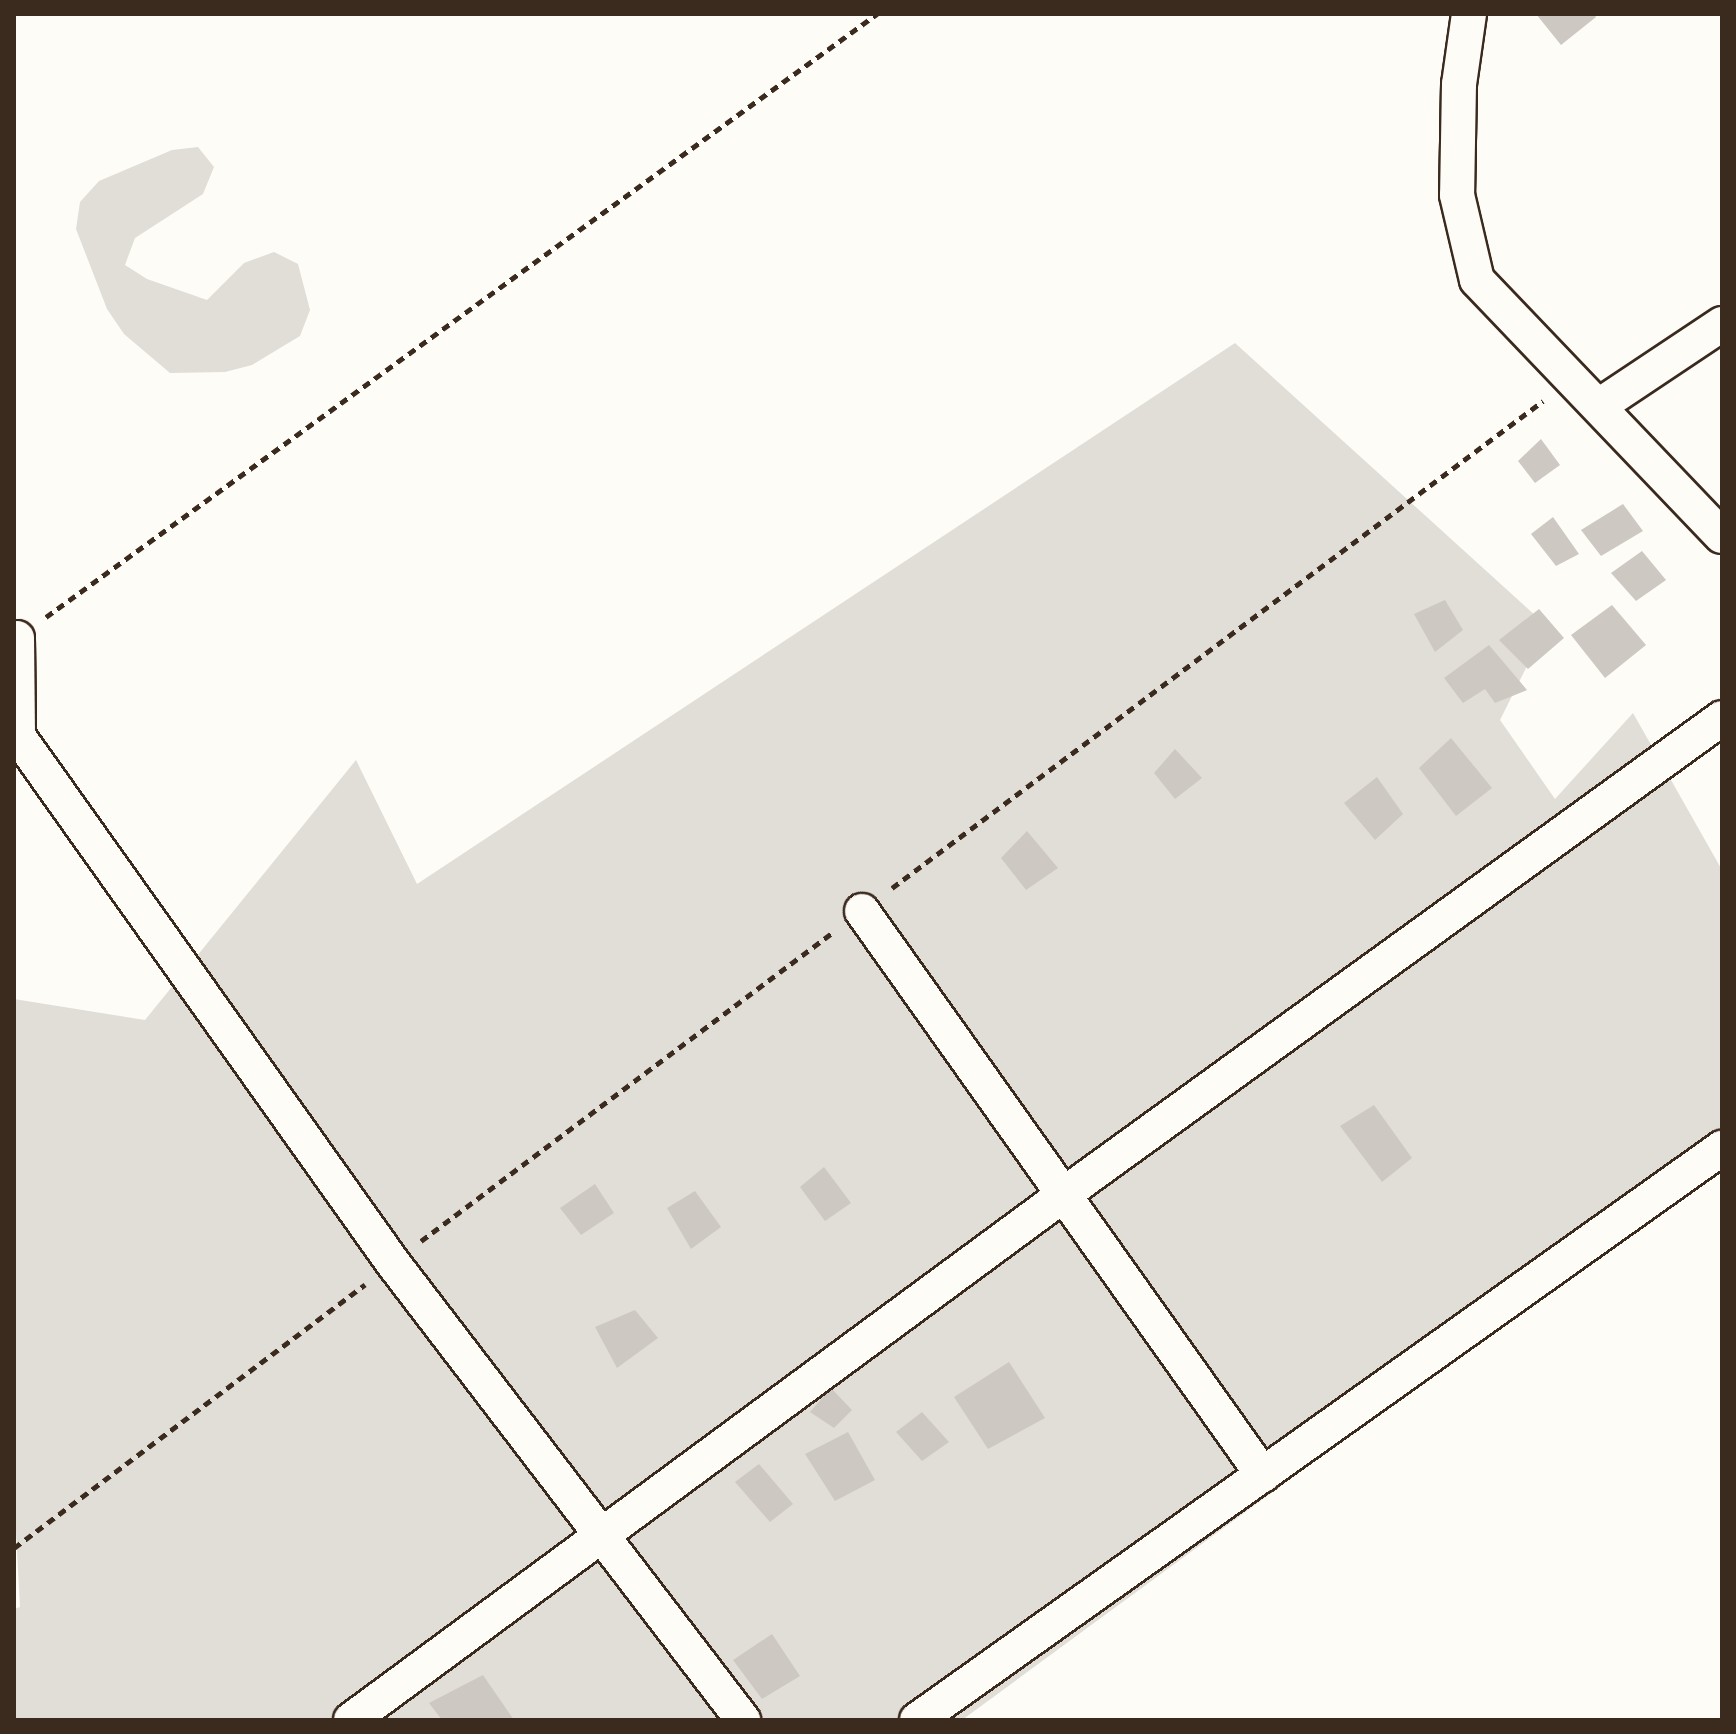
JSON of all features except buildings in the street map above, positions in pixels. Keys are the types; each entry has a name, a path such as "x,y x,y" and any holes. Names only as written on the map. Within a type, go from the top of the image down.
{"street":[{"path":"1469,14 1459,84 1457,195 1477,280 1722,536"},
{"path":"1599,406 1722,324"},
{"path":"17,638 18,736 393,1263 743,1720"},
{"path":"351,1720 603,1538 1066,1193 1722,718"},
{"path":"862,911 1066,1193 1263,1475"},
{"path":"917,1720 1722,1148"}],"path":[{"path":"17,638 877,14"},
{"path":"14,1548 1573,379"}],"shaded area":[{"path":"198,147 214,167 203,194 135,238 125,265 147,279 207,300 244,263 274,252 298,264 310,310 300,336 252,365 225,372 170,373 124,334 107,309 76,229 80,202 99,181 172,150"},
{"path":"1235,343 1547,626 1500,720 1555,799 1633,713 1722,870 1722,1162 962,1720 14,1720 14,1609 20,1607 14,1495 14,999 145,1020 356,760 417,884"}]}
